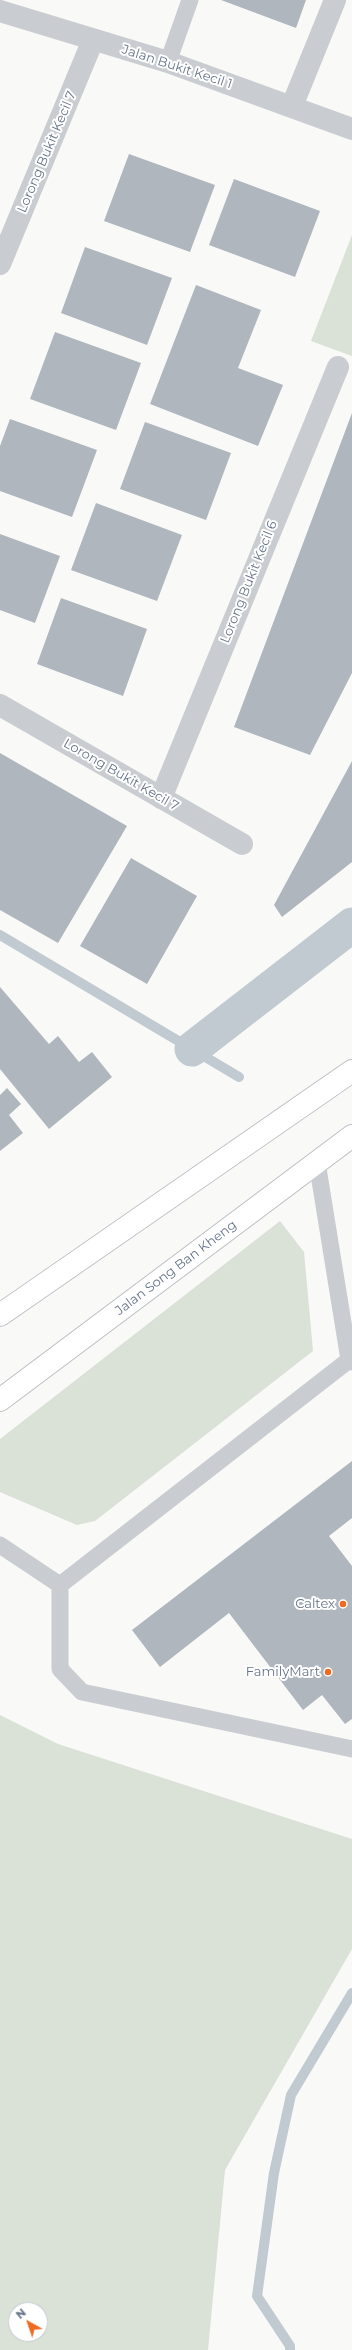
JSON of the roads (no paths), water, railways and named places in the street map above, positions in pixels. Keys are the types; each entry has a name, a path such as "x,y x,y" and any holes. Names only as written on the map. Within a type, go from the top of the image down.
{"main road":[{"path":"0,1315 352,1071"},
{"name":"Jalan Song Ban Kheng","path":"0,1400 352,1136"}],"street":[{"path":"292,106 335,0"},
{"name":"Jalan Bukit Kecil 1","path":"13,9 93,40 168,62 352,129"},
{"name":"Lorong Bukit Kecil 7","path":"0,264 93,40"},
{"name":"Lorong Bukit Kecil 6","path":"160,798 338,367"},
{"name":"Lorong Bukit Kecil 7","path":"0,705 242,844"}],"lane":[{"path":"168,62 190,0"},
{"path":"60,1585 350,1361 317,1162"},
{"path":"0,1545 60,1585"},
{"path":"60,1585 60,1669 82,1692 352,1749"}],"waterway":[{"path":"192,1049 352,925"},
{"path":"0,935 239,1077"},
{"path":"290,2350 290,2346 257,2296 274,2173 291,2095 352,1993"}],"place":[{"name":"Caltex","path":"343,1604"},
{"name":"FamilyMart","path":"328,1672"}]}
